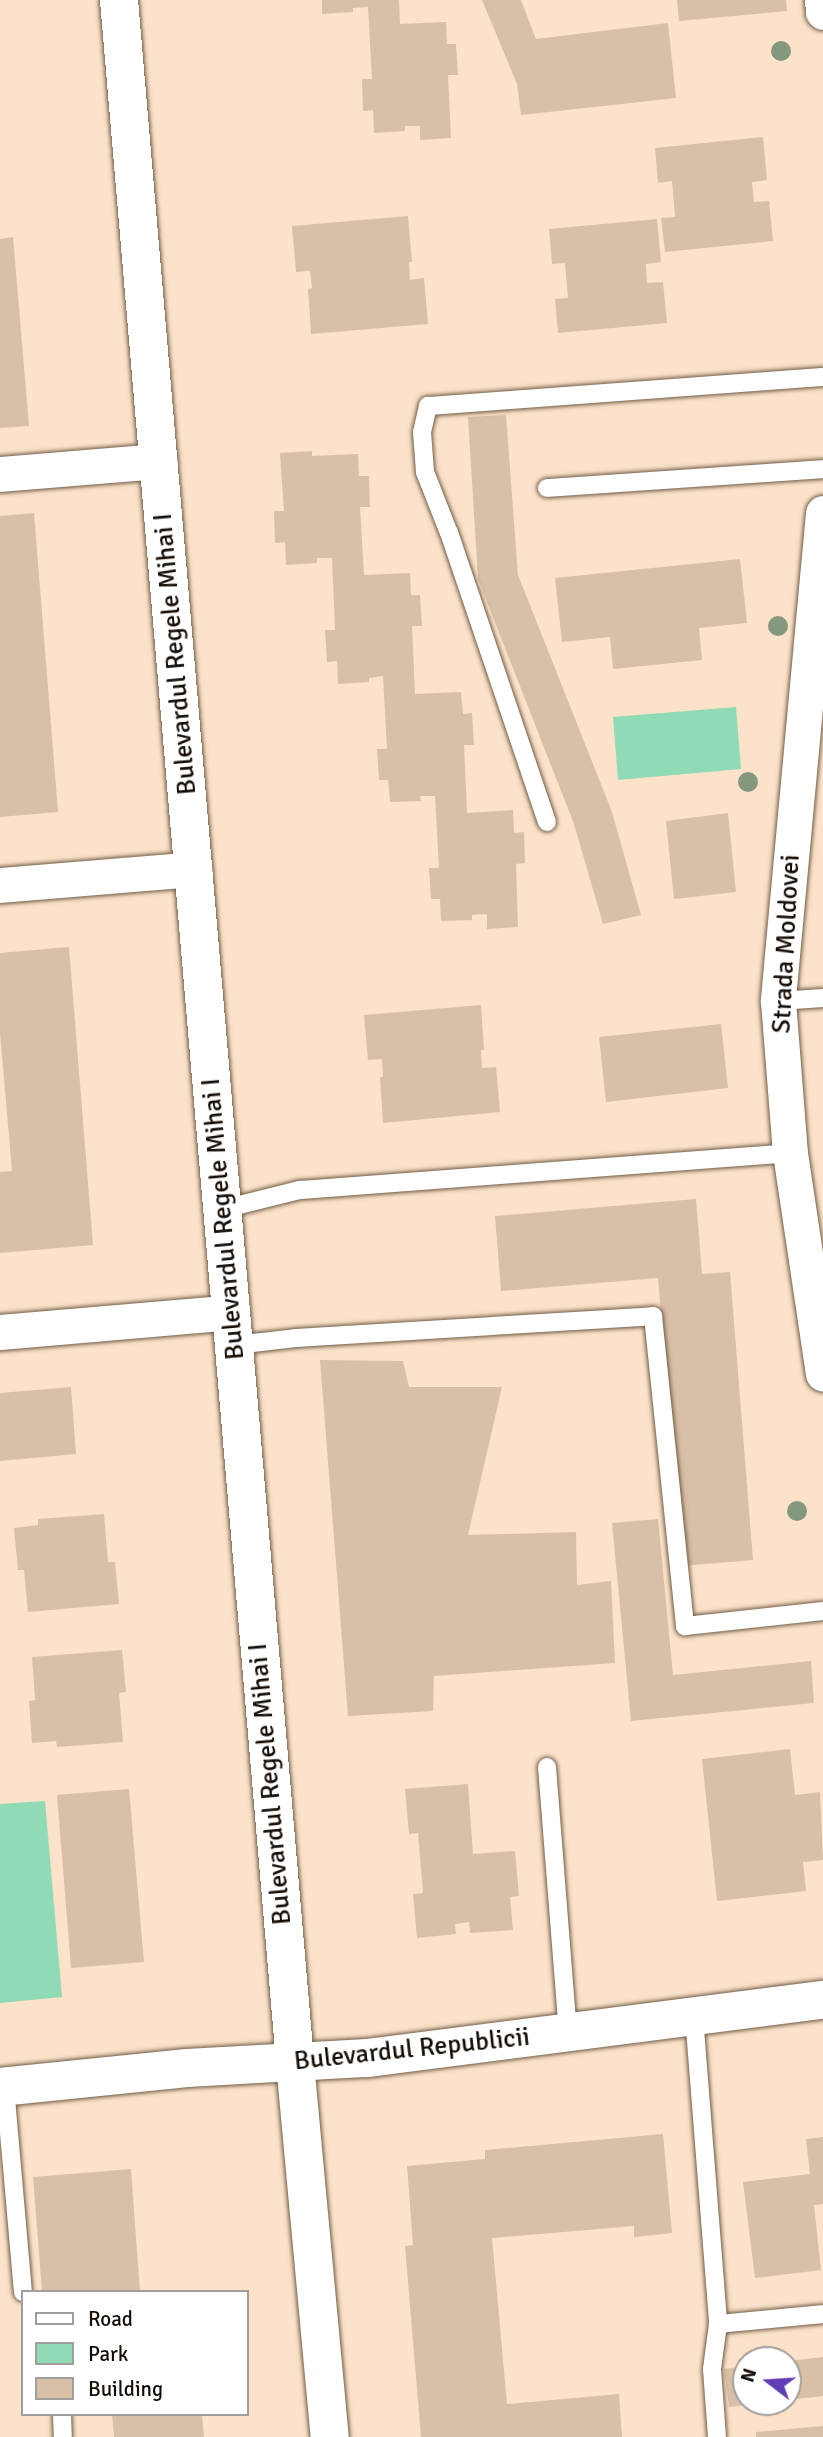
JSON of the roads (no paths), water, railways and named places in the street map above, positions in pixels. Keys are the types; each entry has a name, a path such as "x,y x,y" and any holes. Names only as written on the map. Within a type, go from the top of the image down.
{"main road":[{"name":"Bulevardul Regele Mihai I","path":"119,0 295,2063 330,2437"},
{"name":"Bulevardul Republicii","path":"3,2087 187,2068 368,2058 823,2000"}],"street":[{"path":"822,0 823,12"},
{"path":"0,474 159,461"},
{"name":"Strada Moldovei","path":"823,513 778,1001 790,1153 823,1374"},
{"path":"0,885 194,869"},
{"path":"0,1332 234,1329"}],"lane":[{"path":"547,822 449,533 425,472 422,432 428,406 823,377"},
{"path":"547,488 823,469"},
{"path":"778,1001 823,998"},
{"path":"223,1209 300,1190 790,1153"},
{"path":"234,1329 296,1338 653,1316 685,1626 823,1611"},
{"path":"547,1767 568,2032"},
{"path":"694,2016 718,2324 712,2369 717,2437"},
{"path":"3,2087 23,2290"},
{"path":"718,2324 823,2314"},
{"path":"61,2416 63,2437"}]}
